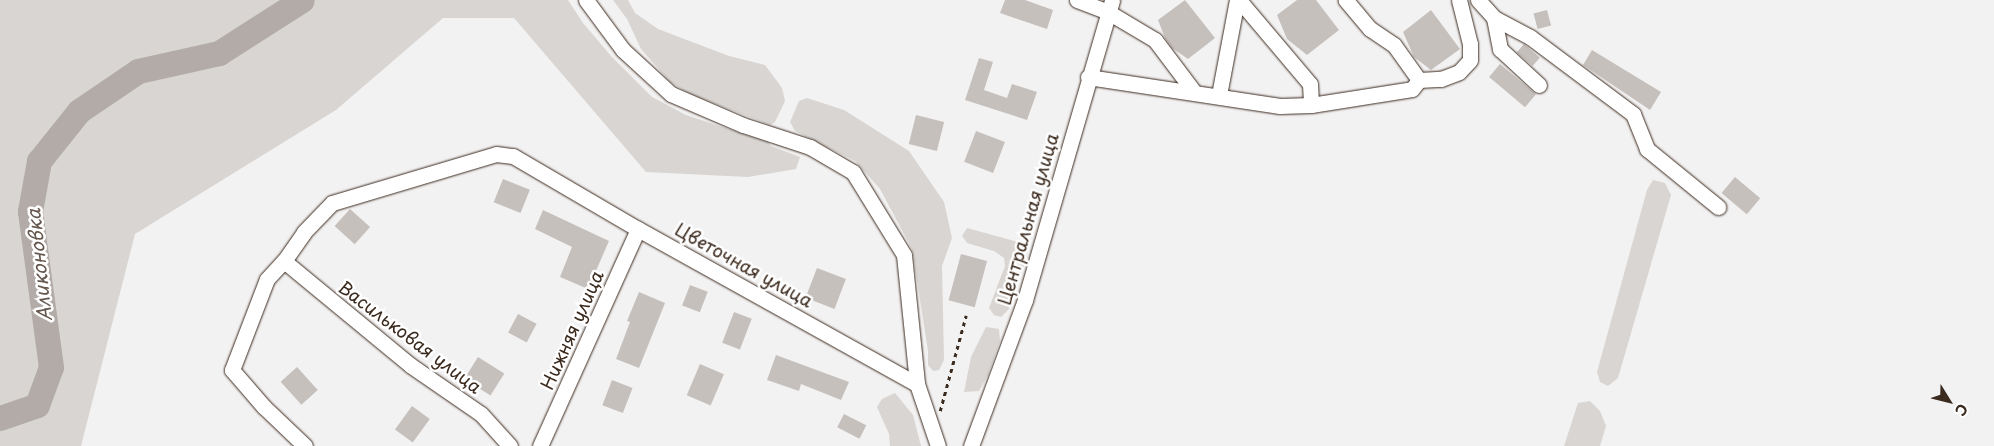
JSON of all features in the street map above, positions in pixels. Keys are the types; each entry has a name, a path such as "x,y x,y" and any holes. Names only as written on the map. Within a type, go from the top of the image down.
{"street":[{"path":"586,0 623,50 671,94 743,125 810,147 853,172 904,255 917,384 938,446"},
{"path":"1078,0 1110,6 1155,40 1195,93"},
{"path":"1219,95 1238,0"},
{"path":"1238,0 1310,84 1311,105"},
{"path":"1346,0 1370,29 1394,45 1419,80"},
{"path":"1419,80 1441,79 1459,72 1470,60 1470,44 1458,0"},
{"path":"1478,0 1494,18 1530,37 1633,114 1647,149 1718,207"},
{"name":"Центральная улица","path":"971,446 1024,300 1110,6"},
{"path":"1494,18 1500,48 1539,85"},
{"path":"1088,77 1219,95 1280,106 1311,105 1412,90 1419,80"},
{"name":"Цветочная улица","path":"305,446 264,407 232,370 267,279 284,261 304,232 332,203 496,154 513,156 638,229 917,384"},
{"name":"Нижняя улица","path":"540,446 638,229"},
{"name":"Васильковая улица","path":"284,261 410,365 481,414 510,446"}],"path":[{"path":"928,416 940,413 966,315"}],"shaded area":[{"path":"0,0 568,0 583,23 612,57 652,97 686,115 768,142 771,146 800,157 796,169 748,177 646,172 514,18 443,18 336,110 135,234 81,446 0,446"},
{"path":"613,0 628,0 635,13 658,29 729,56 765,65 782,88 785,101 775,122 770,125 690,94 670,82 641,49 627,19"},
{"path":"807,98 844,110 909,151 944,202 952,238 942,266 944,360 939,370 933,371 928,365 928,351 912,249 880,189 855,161 795,131 790,122 799,101"},
{"path":"1653,180 1665,183 1671,195 1618,378 1608,386 1600,382 1597,372 1647,190"},
{"path":"967,228 1022,243 1027,256 1009,309 1001,317 994,315 989,308 1005,266 1004,258 994,251 967,243 962,236"},
{"path":"986,327 999,329 1000,341 988,375 979,391 964,392 971,357"},
{"path":"895,393 913,415 921,446 890,446 889,434 877,407 882,399"},
{"path":"1590,401 1600,411 1606,426 1600,446 1564,446 1578,403"}],"building":[{"path":"1005,0 1025,0 1053,10 1047,29 1000,13"},
{"path":"1185,0 1215,38 1188,59 1172,48 1165,38 1158,20"},
{"path":"1297,0 1316,0 1339,30 1307,55 1287,39 1277,15"},
{"path":"1431,10 1460,49 1431,70 1414,57 1403,32"},
{"path":"1547,10 1551,25 1538,29 1533,14"},
{"path":"1524,44 1540,58 1533,66 1517,52"},
{"path":"1592,50 1661,92 1650,110 1583,65"},
{"path":"979,58 993,62 984,90 1007,98 1012,84 1037,92 1027,120 965,100"},
{"path":"1500,64 1536,94 1525,107 1489,77"},
{"path":"916,115 944,122 937,151 909,144"},
{"path":"976,131 1005,142 993,173 964,162"},
{"path":"1735,177 1760,198 1747,214 1722,193"},
{"path":"503,179 530,190 521,213 494,202"},
{"path":"350,209 370,227 355,244 335,226"},
{"path":"543,210 609,241 588,289 560,277 572,247 535,229"},
{"path":"961,254 987,261 975,307 949,300"},
{"path":"817,268 846,279 834,309 806,298"},
{"path":"690,285 708,292 700,312 682,306"},
{"path":"639,292 665,303 639,368 616,359 630,322 627,321"},
{"path":"734,312 752,319 740,350 722,343"},
{"path":"518,314 537,324 527,342 508,333"},
{"path":"776,355 849,382 841,400 801,384 799,391 767,380"},
{"path":"478,357 504,373 491,395 464,379"},
{"path":"700,364 724,374 711,405 687,395"},
{"path":"297,367 318,390 301,405 281,382"},
{"path":"612,380 633,388 623,413 602,405"},
{"path":"412,406 430,419 413,442 395,429"},
{"path":"844,414 866,425 859,439 837,427"}],"waterway":[{"name":"Аликоновка","path":"0,418 37,405 51,367 30,211 39,161 79,111 138,71 219,53 302,0"}]}
